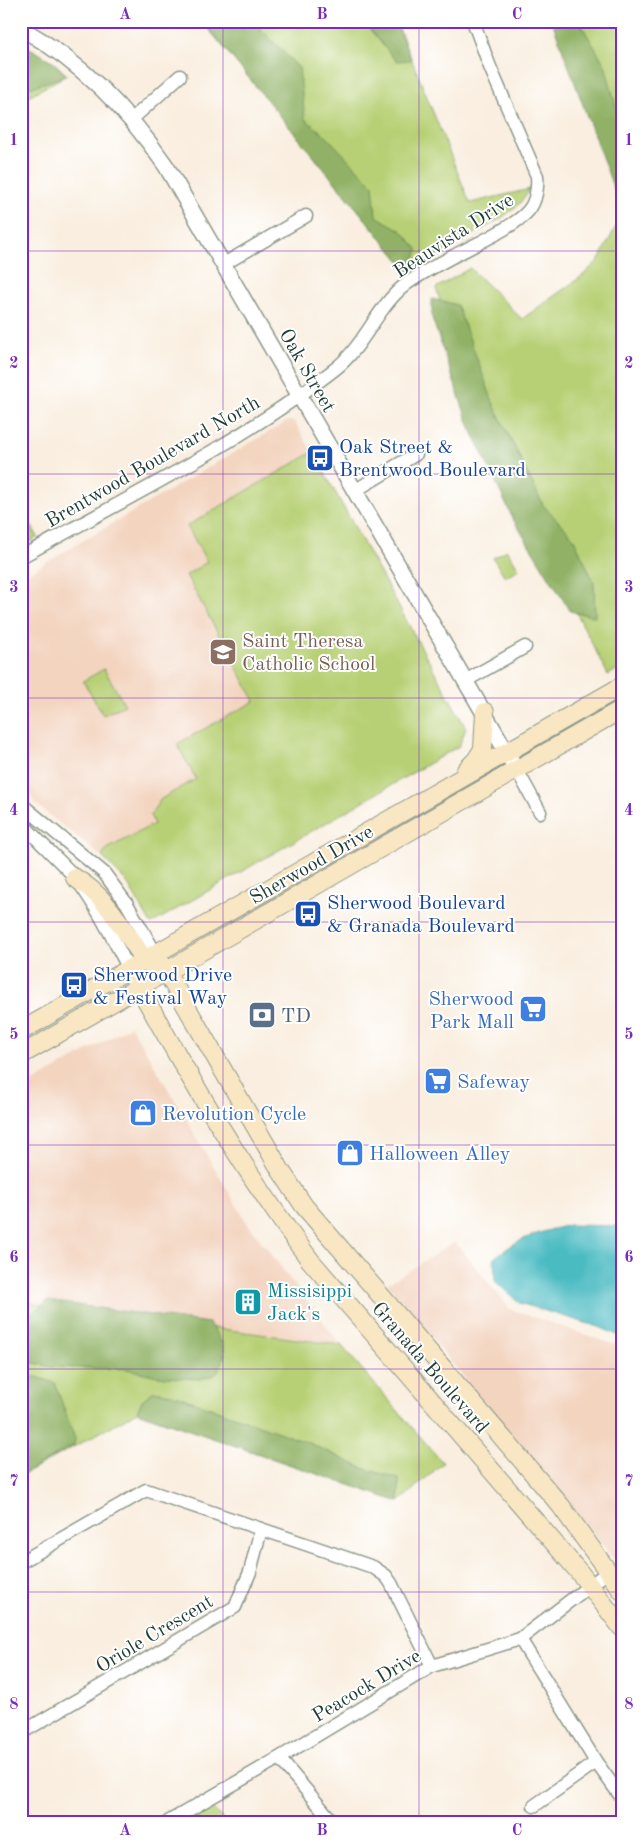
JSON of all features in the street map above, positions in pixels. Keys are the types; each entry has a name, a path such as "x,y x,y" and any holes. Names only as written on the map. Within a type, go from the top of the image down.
{"main road":[{"name":"Sherwood Drive","path":"21,1032 622,686"},
{"name":"Sherwood Drive","path":"21,1056 622,709"},
{"path":"458,780 483,749 484,712"},
{"name":"Granada Boulevard","path":"74,878 89,886 102,899 150,957 166,972 280,1171 304,1206 561,1506 622,1591"},
{"name":"Granada Boulevard","path":"129,969 256,1186 282,1224 310,1260 590,1585 622,1628"}],"street":[{"name":"Beauvista Drive","path":"301,396 344,361 386,305 404,287 511,225 528,211 532,204 538,184 537,176 473,21"},
{"name":"Oak Street","path":"21,28 40,39 90,76 131,120 166,166 467,680 517,770"},
{"path":"131,120 180,76"},
{"path":"224,264 306,216"},
{"name":"Brentwood Boulevard North","path":"21,557 202,455 301,396"},
{"path":"356,490 416,454"},
{"path":"467,680 525,646"},
{"path":"517,770 540,812"},
{"path":"21,804 104,873 127,904 150,957"},
{"path":"21,822 74,878 129,969"},
{"path":"21,1562 146,1490 373,1568 386,1576 396,1592 432,1666"},
{"name":"Oriole Crescent","path":"21,1734 235,1607 250,1572 262,1529"},
{"name":"Peacock Drive","path":"168,1822 432,1666 520,1639 608,1571"},
{"path":"520,1639 596,1762 622,1798"},
{"path":"279,1758 333,1822"},
{"path":"534,1806 596,1762"}],"shaded area":[{"name":"Saint Theresa Catholic School","path":"288,421 295,422 466,728 459,746 151,924 126,881 102,857 35,804 21,779 21,577"},
{"path":"131,1026 247,1223 341,1345 21,1302 21,1089"},
{"path":"455,1242 510,1309 622,1347 622,1569 387,1284"}],"green space":[{"path":"202,21 396,21 470,203 530,189 520,203 503,217 409,272"},
{"path":"202,21 253,21 299,68 305,119 326,136 373,185 376,216 402,231 418,250 409,272"},
{"path":"363,21 396,21 411,60 396,61"},
{"path":"552,21 579,21 605,65 622,129 622,211"},
{"path":"564,21 622,21 622,184"},
{"path":"21,43 52,61 67,75 21,100"},
{"path":"21,43 52,61 67,75 32,87 21,79"},
{"path":"622,215 622,667 608,675 475,413 436,288 470,268 522,319 582,276 598,261"},
{"path":"432,299 457,305 494,405 543,505 573,537 594,582 595,617 570,611 513,519 469,425 432,318"},
{"path":"313,452 466,728 459,746 151,924 126,881 102,857 107,849 154,824 150,815 161,799 196,779 177,744 255,701 186,575 207,562 187,526"},
{"path":"21,508 38,537 26,544 21,535"},
{"path":"507,550 519,569 505,577 493,558"},
{"path":"104,669 125,705 103,715 83,681"},
{"path":"48,1301 209,1323 224,1348 223,1360 215,1375 200,1379 157,1376 127,1369 51,1367 21,1360 21,1317 28,1316"},
{"path":"21,1302 341,1345 443,1463 399,1502 137,1412 21,1476"},
{"path":"21,1377 37,1377 55,1383 75,1439 74,1445 21,1476"},
{"path":"154,1391 172,1394 309,1443 360,1467 399,1479 399,1502 137,1412 142,1400"},
{"path":"211,1807 226,1822 188,1822"}],"water":[{"path":"569,1225 622,1226 622,1337 599,1327 519,1303 495,1281 494,1258 503,1251 521,1240"}],"place":[{"name":"Oak Street & Brentwood Boulevard","path":"320,458"},
{"name":"Saint Theresa Catholic School","path":"223,652"},
{"name":"Sherwood Boulevard & Granada Boulevard","path":"308,914"},
{"name":"Sherwood Drive & Festival Way","path":"74,985"},
{"name":"Sherwood Park Mall","path":"533,1009"},
{"name":"TD","path":"262,1015"},
{"name":"Safeway","path":"438,1081"},
{"name":"Revolution Cycle","path":"143,1113"},
{"name":"Halloween Alley","path":"350,1153"},
{"name":"Missisippi Jack's","path":"248,1302"}]}
